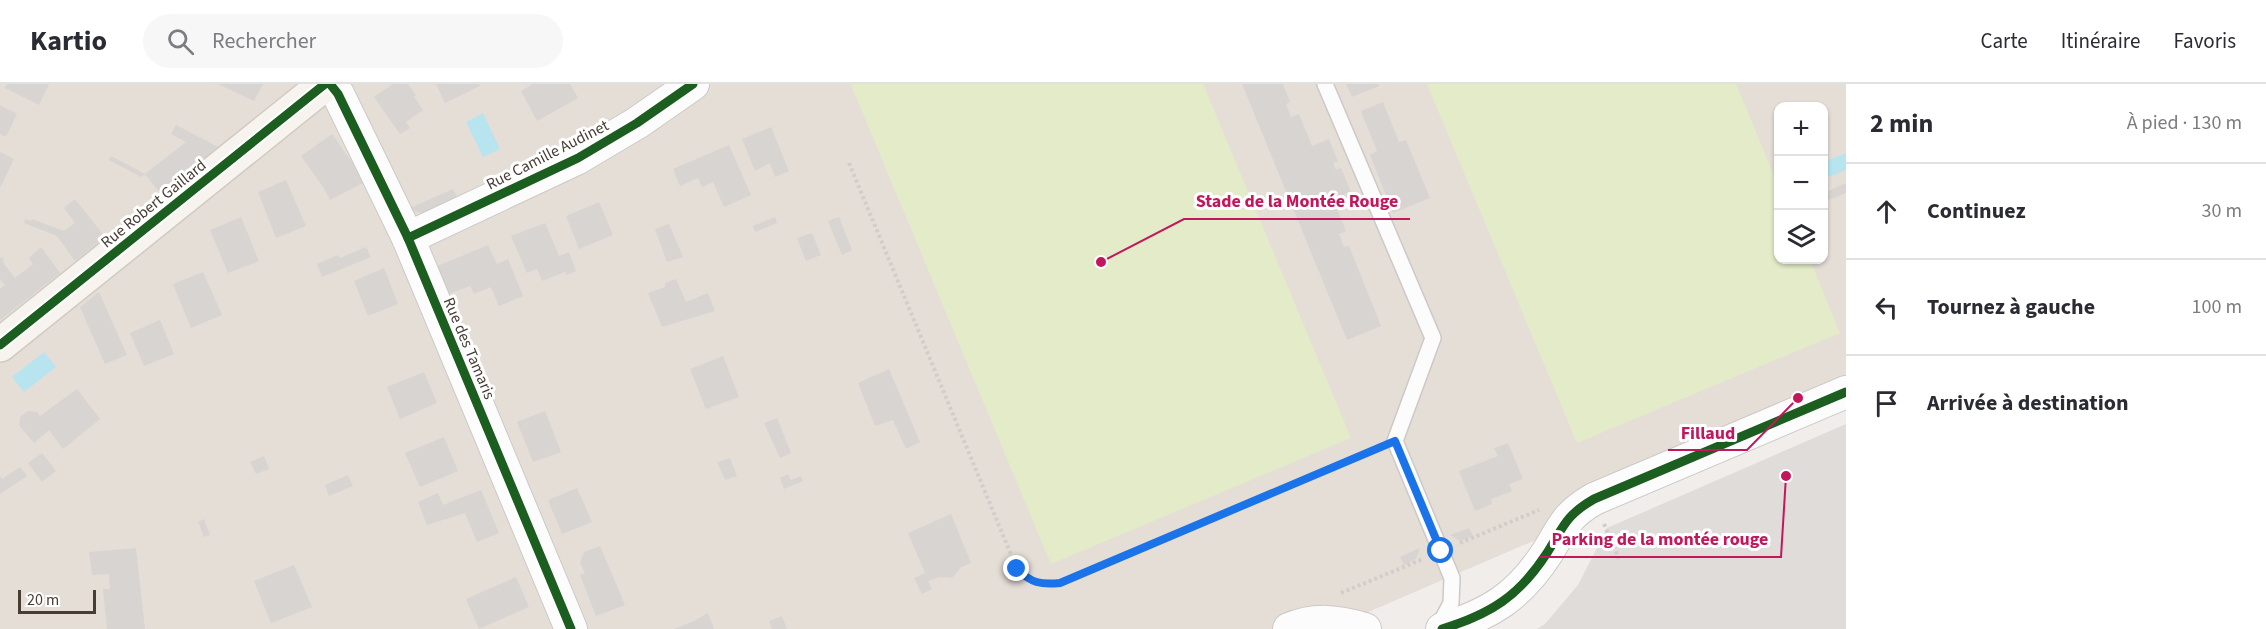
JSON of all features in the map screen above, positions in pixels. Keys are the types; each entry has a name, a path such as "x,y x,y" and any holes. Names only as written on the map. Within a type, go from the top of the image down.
{"street":[{"name":"Rue Robert Gaillard","path":"0,345 325,84"},
{"name":"Rue des Tamaris","path":"330,84 343,104 408,238 571,629"},
{"name":"Rue Camille Audinet","path":"408,238 578,158 638,123 693,84"},
{"path":"1442,629 1470,621 1502,604 1529,578 1548,552 1564,522 1577,509 1594,499 1846,392"},
{"path":"1288,629 1316,621 1340,622 1365,629"}],"lane":[{"path":"1325,84 1433,338 1395,441 1452,578 1451,603 1437,629"}],"path":[{"path":"849,163 1017,569 1028,579 1046,584 1060,583 1395,441"}],"shaded area":[{"path":"0,84 1846,84 1846,406 1329,629 0,629"},
{"path":"1846,424 1846,629 1537,629 1545,624 1578,585 1607,528"}],"green space":[{"path":"1203,84 1351,438 1051,564 851,85"},
{"path":"1427,84 1736,84 1774,175 1774,264 1812,264 1840,333 1577,443"}],"water":[{"path":"483,113 500,149 483,157 466,122"},
{"path":"1846,153 1846,170 1829,177 1828,160"},
{"path":"44,352 56,367 24,392 12,377"}],"building":[{"path":"7,84 49,84 39,105 5,88"},
{"path":"218,84 263,84 254,101"},
{"path":"393,84 408,84 423,110 406,122 410,128 400,134 374,97"},
{"path":"436,84 479,84 480,86 445,103"},
{"path":"533,84 570,84 578,98 537,121 521,91"},
{"path":"1242,84 1283,84 1290,102 1286,104 1291,117 1299,114 1312,146 1329,139 1338,162 1333,163 1336,170 1341,168 1351,192 1333,199 1346,231 1339,234 1344,247 1349,246 1381,326 1347,340"},
{"path":"1346,84 1378,84 1379,86 1352,97"},
{"path":"1383,102 1399,142 1406,140 1430,198 1393,213 1370,155 1377,151 1361,111"},
{"path":"0,105 17,114 6,137 0,134"},
{"path":"176,125 218,147 160,193 145,174 186,142 171,134"},
{"path":"771,127 789,171 775,177 770,163 755,171 742,139"},
{"path":"332,134 354,165 363,183 330,200 301,156"},
{"path":"729,145 751,195 724,207 713,182 702,187 698,178 680,186 673,169"},
{"path":"0,152 14,159 0,188"},
{"path":"111,156 145,174 141,177 109,160"},
{"path":"286,180 306,226 276,238 258,192"},
{"path":"1846,183 1846,193 1828,200 1828,191"},
{"path":"453,189 459,201 430,214 411,211 410,208"},
{"path":"75,199 105,237 75,261 57,236 24,223 25,219 31,221 32,219 64,231 75,223 64,208"},
{"path":"599,202 613,235 579,249 566,216"},
{"path":"241,217 259,261 228,273 210,230"},
{"path":"775,217 777,223 755,232 753,226"},
{"path":"839,217 852,250 842,255 828,221"},
{"path":"545,223 559,256 569,252 576,271 567,275 565,272 542,281 537,269 527,273 511,236"},
{"path":"669,224 683,257 667,262 655,229"},
{"path":"812,233 821,255 806,261 797,238"},
{"path":"488,245 497,264 508,259 523,296 499,306 491,287 474,294 470,286 446,295 435,267"},
{"path":"41,247 60,273 0,320 0,289 5,285 0,279 0,258 3,257 4,264 15,278 33,264 29,258"},
{"path":"366,247 371,257 322,277 317,264 338,255 340,258"},
{"path":"384,268 398,304 368,316 354,281"},
{"path":"203,272 222,315 191,328 173,284"},
{"path":"676,279 686,302 708,293 715,311 662,327 648,293 665,287 665,283"},
{"path":"99,292 127,355 105,364 80,307"},
{"path":"160,320 174,354 144,366 130,333"},
{"path":"723,356 739,397 706,409 690,369"},
{"path":"889,369 920,442 906,449 893,420 875,426 858,383"},
{"path":"424,372 437,403 400,419 387,387"},
{"path":"77,389 100,419 63,449 49,430 34,443 19,425 20,417 28,411 37,412 40,416"},
{"path":"545,411 561,452 533,462 517,422"},
{"path":"777,418 791,453 780,458 764,423"},
{"path":"444,437 458,471 420,487 405,453"},
{"path":"1508,443 1523,479 1509,484 1512,491 1491,499 1492,504 1475,511 1459,471 1498,456 1494,448"},
{"path":"42,453 56,471 42,482 28,463"},
{"path":"264,456 269,469 256,474 250,462"},
{"path":"730,458 737,476 725,480 717,462"},
{"path":"20,467 27,476 0,494 0,476 2,479"},
{"path":"788,474 791,480 801,476 803,481 784,489 780,478"},
{"path":"348,475 353,486 329,496 325,485"},
{"path":"577,488 592,522 562,534 548,500"},
{"path":"481,490 499,533 477,542 465,513 427,525 418,502 438,493 443,505"},
{"path":"951,514 971,563 961,567 952,578 939,577 928,581 932,589 922,594 914,578 925,573 908,533"},
{"path":"204,519 210,535 204,537 198,522"},
{"path":"1469,528 1473,536 1460,541 1450,535"},
{"path":"600,546 625,605 596,616 580,575 585,573 580,563 584,552"},
{"path":"136,548 145,629 107,629 103,589 110,589 109,574 92,575 89,552"},
{"path":"1420,548 1416,559 1404,565 1400,557"},
{"path":"294,565 312,607 271,623 254,581"},
{"path":"516,577 529,607 479,629 466,599"},
{"path":"708,613 714,629 674,629 694,621"},
{"path":"782,616 787,629 772,629 769,621"}],"cycle path":[{"path":"0,345 325,84"},
{"path":"330,84 338,94 408,238 571,629"},
{"path":"408,238 578,158 637,123 693,84"},
{"path":"1442,629 1489,610 1514,592 1536,568 1571,516 1594,499 1846,392"}],"place":[{"name":"Stade de la Montée Rouge","path":"1101,262"},
{"name":"Fillaud","path":"1798,398"},
{"name":"Parking de la montée rouge","path":"1786,476"}],"route":[{"path":"1017,569 1028,579 1046,584 1060,583 1395,441 1441,551"}]}
